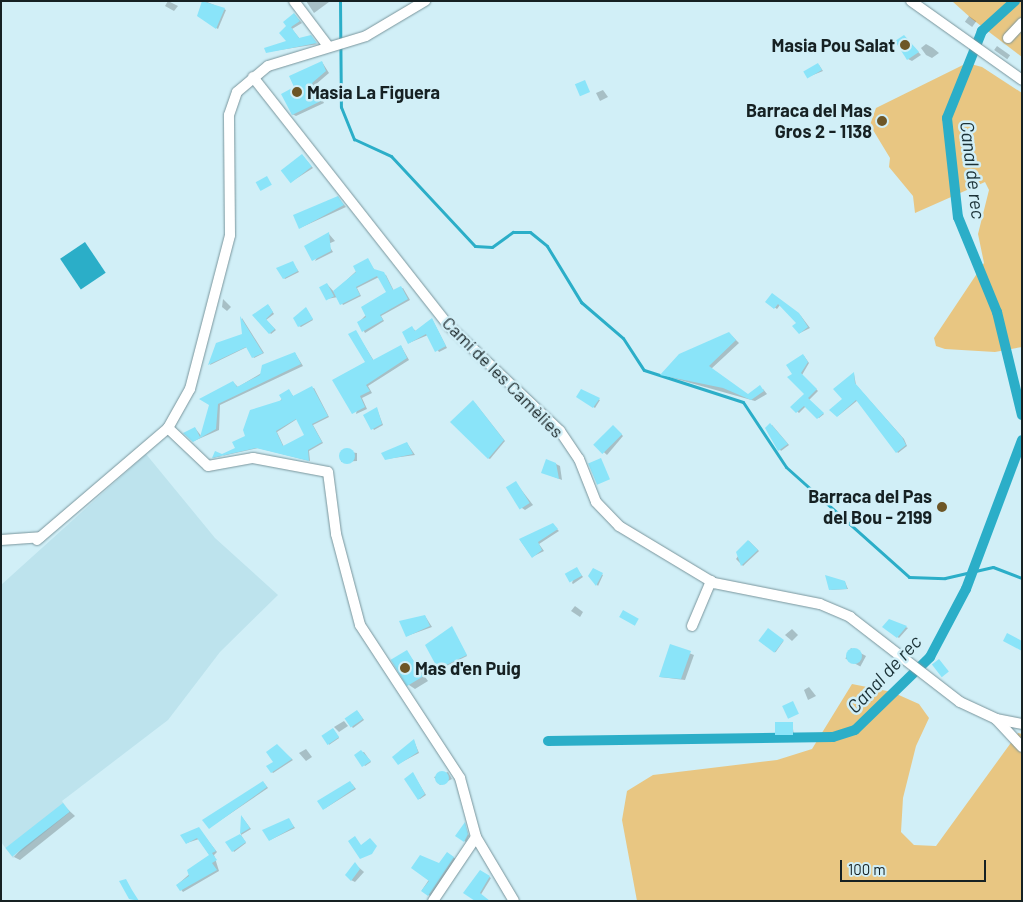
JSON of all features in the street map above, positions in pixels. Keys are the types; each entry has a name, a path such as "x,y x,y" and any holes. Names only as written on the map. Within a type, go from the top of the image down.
{"street":[{"path":"294,1 328,46"},
{"path":"1,540 39,538 168,428 202,356 230,235 229,115 237,92 253,77 292,56 366,36 425,1"},
{"path":"911,1 1022,80"},
{"path":"1008,38 1022,24"},
{"name":"Camí de les Camèlies","path":"253,77 449,326 560,431 579,460 596,502 619,526 711,581 820,604 850,617 960,702 996,718 1022,747"},
{"path":"168,428 208,466 253,458 328,472 336,534 360,625 460,778 476,837 514,901"},
{"path":"692,626 711,581"},
{"path":"996,718 1022,724"},
{"path":"433,901 476,837"}],"shaded area":[{"path":"952,1 1022,1 1022,57 972,19"},
{"path":"967,63 982,67 1022,93 1022,347 995,352 945,349 936,346 934,338 984,263 978,234 989,190 985,182 915,213 913,196 889,167 890,158 870,125 876,108"},
{"path":"146,454 215,538 278,595 220,652 168,720 62,801 70,812 13,858 1,842 1,585"},
{"path":"852,684 892,692 919,704 929,718 916,746 903,798 901,832 914,845 936,846 1018,733 1022,734 1022,901 637,901 622,820 627,791 653,775 777,760 812,749"}],"water":[{"path":"85,242 106,273 81,289 60,259"}],"building":[{"path":"202,1 225,8 216,29 197,16"},
{"path":"294,13 300,21 291,27 299,38 311,35 317,43 266,53 264,48 286,41 279,33 286,26 283,22"},
{"name":"Masia Pou Salat","path":"904,35 919,52 907,60 895,41"},
{"path":"322,61 326,71 312,83 321,101 292,115 281,94 294,87 289,76"},
{"path":"818,63 822,70 807,78 803,72"},
{"path":"585,80 590,92 580,96 575,84"},
{"path":"302,154 312,167 291,183 281,171"},
{"path":"267,176 272,185 260,191 256,182"},
{"path":"338,196 344,205 299,229 293,215"},
{"path":"329,232 331,251 312,261 304,246"},
{"path":"368,258 374,269 384,272 393,290 401,286 408,299 380,315 383,320 362,332 357,322 366,317 361,307 386,292 377,276 356,287 360,295 340,305 333,291 356,272 353,266"},
{"path":"293,261 298,271 283,279 276,268"},
{"path":"327,283 334,296 326,300 319,287"},
{"path":"772,293 799,313 808,327 799,334 792,326 796,323 778,304 774,309 765,302"},
{"path":"268,304 273,312 266,319 275,329 269,334 252,315"},
{"path":"306,307 313,319 298,327 293,318"},
{"path":"240,316 263,353 252,358 246,347 208,365 216,343 242,334"},
{"path":"432,318 446,346 435,352 426,334 408,344 402,332 412,326 415,331"},
{"path":"356,330 373,360 401,345 407,358 366,385 370,391 360,396 365,407 352,414 332,380 365,362 348,334"},
{"path":"729,332 736,340 709,366 748,394 760,385 764,391 751,400 723,388 660,375 679,354"},
{"path":"295,352 301,364 218,404 216,429 193,442 183,433 195,427 200,437 209,405 199,399 233,381 237,387 260,375 262,365"},
{"path":"803,354 808,362 801,373 817,389 808,398 824,413 817,419 804,406 796,413 790,407 804,394 787,377 792,374 786,365"},
{"path":"854,372 855,383 902,437 906,445 896,453 856,400 837,417 829,410 842,399 833,389"},
{"path":"312,386 328,416 312,424 322,442 308,450 309,461 256,448 212,458 215,451 222,454 235,448 232,442 245,436 243,430 250,410 282,400 279,395 289,389 293,396","holes":["296,419 304,435 283,446 276,431"]},
{"path":"581,389 600,398 593,408 576,397"},
{"path":"473,400 504,440 488,459 450,422"},
{"path":"377,407 382,424 371,430 363,415"},
{"path":"770,423 788,444 778,451 765,428"},
{"path":"613,425 622,434 602,454 593,445"},
{"path":"407,442 413,454 385,460 381,453"},
{"path":"347,448 353,450 355,456 353,462 347,464 341,462 339,456 341,450"},
{"path":"601,458 610,479 597,485 588,463"},
{"path":"546,459 556,463 559,479 541,473"},
{"path":"516,481 530,503 520,509 506,487"},
{"path":"553,523 558,529 538,542 542,550 532,558 519,539"},
{"path":"748,540 758,550 741,566 736,552"},
{"path":"577,567 582,576 570,583 565,574"},
{"path":"593,568 603,573 596,586 588,576"},
{"path":"825,575 845,581 847,589 829,590"},
{"path":"623,610 639,619 635,626 619,617"},
{"path":"425,615 430,626 406,637 399,621"},
{"path":"889,619 907,626 897,638 882,627"},
{"path":"452,626 467,655 438,669 425,645"},
{"path":"768,628 784,640 774,653 758,641"},
{"path":"1007,633 1022,641 1022,651 1003,641"},
{"path":"670,644 691,651 681,679 659,677"},
{"path":"851,648 857,648 862,653 860,662 851,664 846,659 846,653"},
{"name":"Mas d'en Puig","path":"407,650 423,677 407,686 391,660"},
{"path":"939,659 949,672 942,677 932,665"},
{"path":"793,701 799,714 788,719 782,706"},
{"path":"357,710 363,719 351,728 345,718"},
{"path":"775,722 793,722 793,735 775,735"},
{"path":"333,728 339,737 328,745 321,736"},
{"path":"414,739 418,752 398,765 392,757"},
{"path":"277,744 292,759 271,773 266,766 273,762 266,752"},
{"path":"361,750 371,761 362,767 354,755"},
{"path":"439,771 445,771 449,778 445,785 439,785 435,781 435,775"},
{"path":"413,772 425,794 418,800 404,779"},
{"path":"263,781 267,787 209,829 202,820"},
{"path":"350,781 355,788 323,810 317,801"},
{"path":"63,803 70,812 12,857 5,848"},
{"path":"241,815 250,828 240,834"},
{"path":"289,818 294,827 269,841 262,830"},
{"path":"465,822 468,834 464,842 455,836"},
{"path":"199,827 216,851 212,853 217,860 212,863 217,870 180,891 176,885 189,876 187,870 209,855 197,838 186,844 180,835"},
{"path":"240,834 246,842 232,852 225,842"},
{"path":"355,836 361,845 370,838 377,846 372,854 360,859 348,841"},
{"path":"447,852 454,857 428,896 421,891 429,881 411,868 420,855 439,863"},
{"path":"355,862 360,869 351,881 345,875"},
{"path":"480,870 490,876 480,893 490,901 475,901 463,893"},
{"path":"126,879 139,901 129,899 119,881"}],"waterway":[{"path":"340,1 341,107 354,139 391,156 475,246 492,247 513,232 530,232 547,246 581,302 623,338 644,370 743,402 786,467 909,577 945,578 993,567 1022,578"},
{"name":"Canal de rec","path":"1015,1 982,31 947,118 958,217 997,312 1022,415"},
{"name":"Canal de rec","path":"548,741 833,737 855,730 930,657 966,589 1022,440"}],"place":[{"name":"Masia Pou Salat","path":"905,45"},
{"name":"Masia La Figuera","path":"297,92"},
{"name":"Barraca del Mas Gros 2 - 1138","path":"882,121"},
{"name":"Barraca del Pas del Bou - 2199","path":"942,507"},
{"name":"Mas d'en Puig","path":"405,668"}]}
